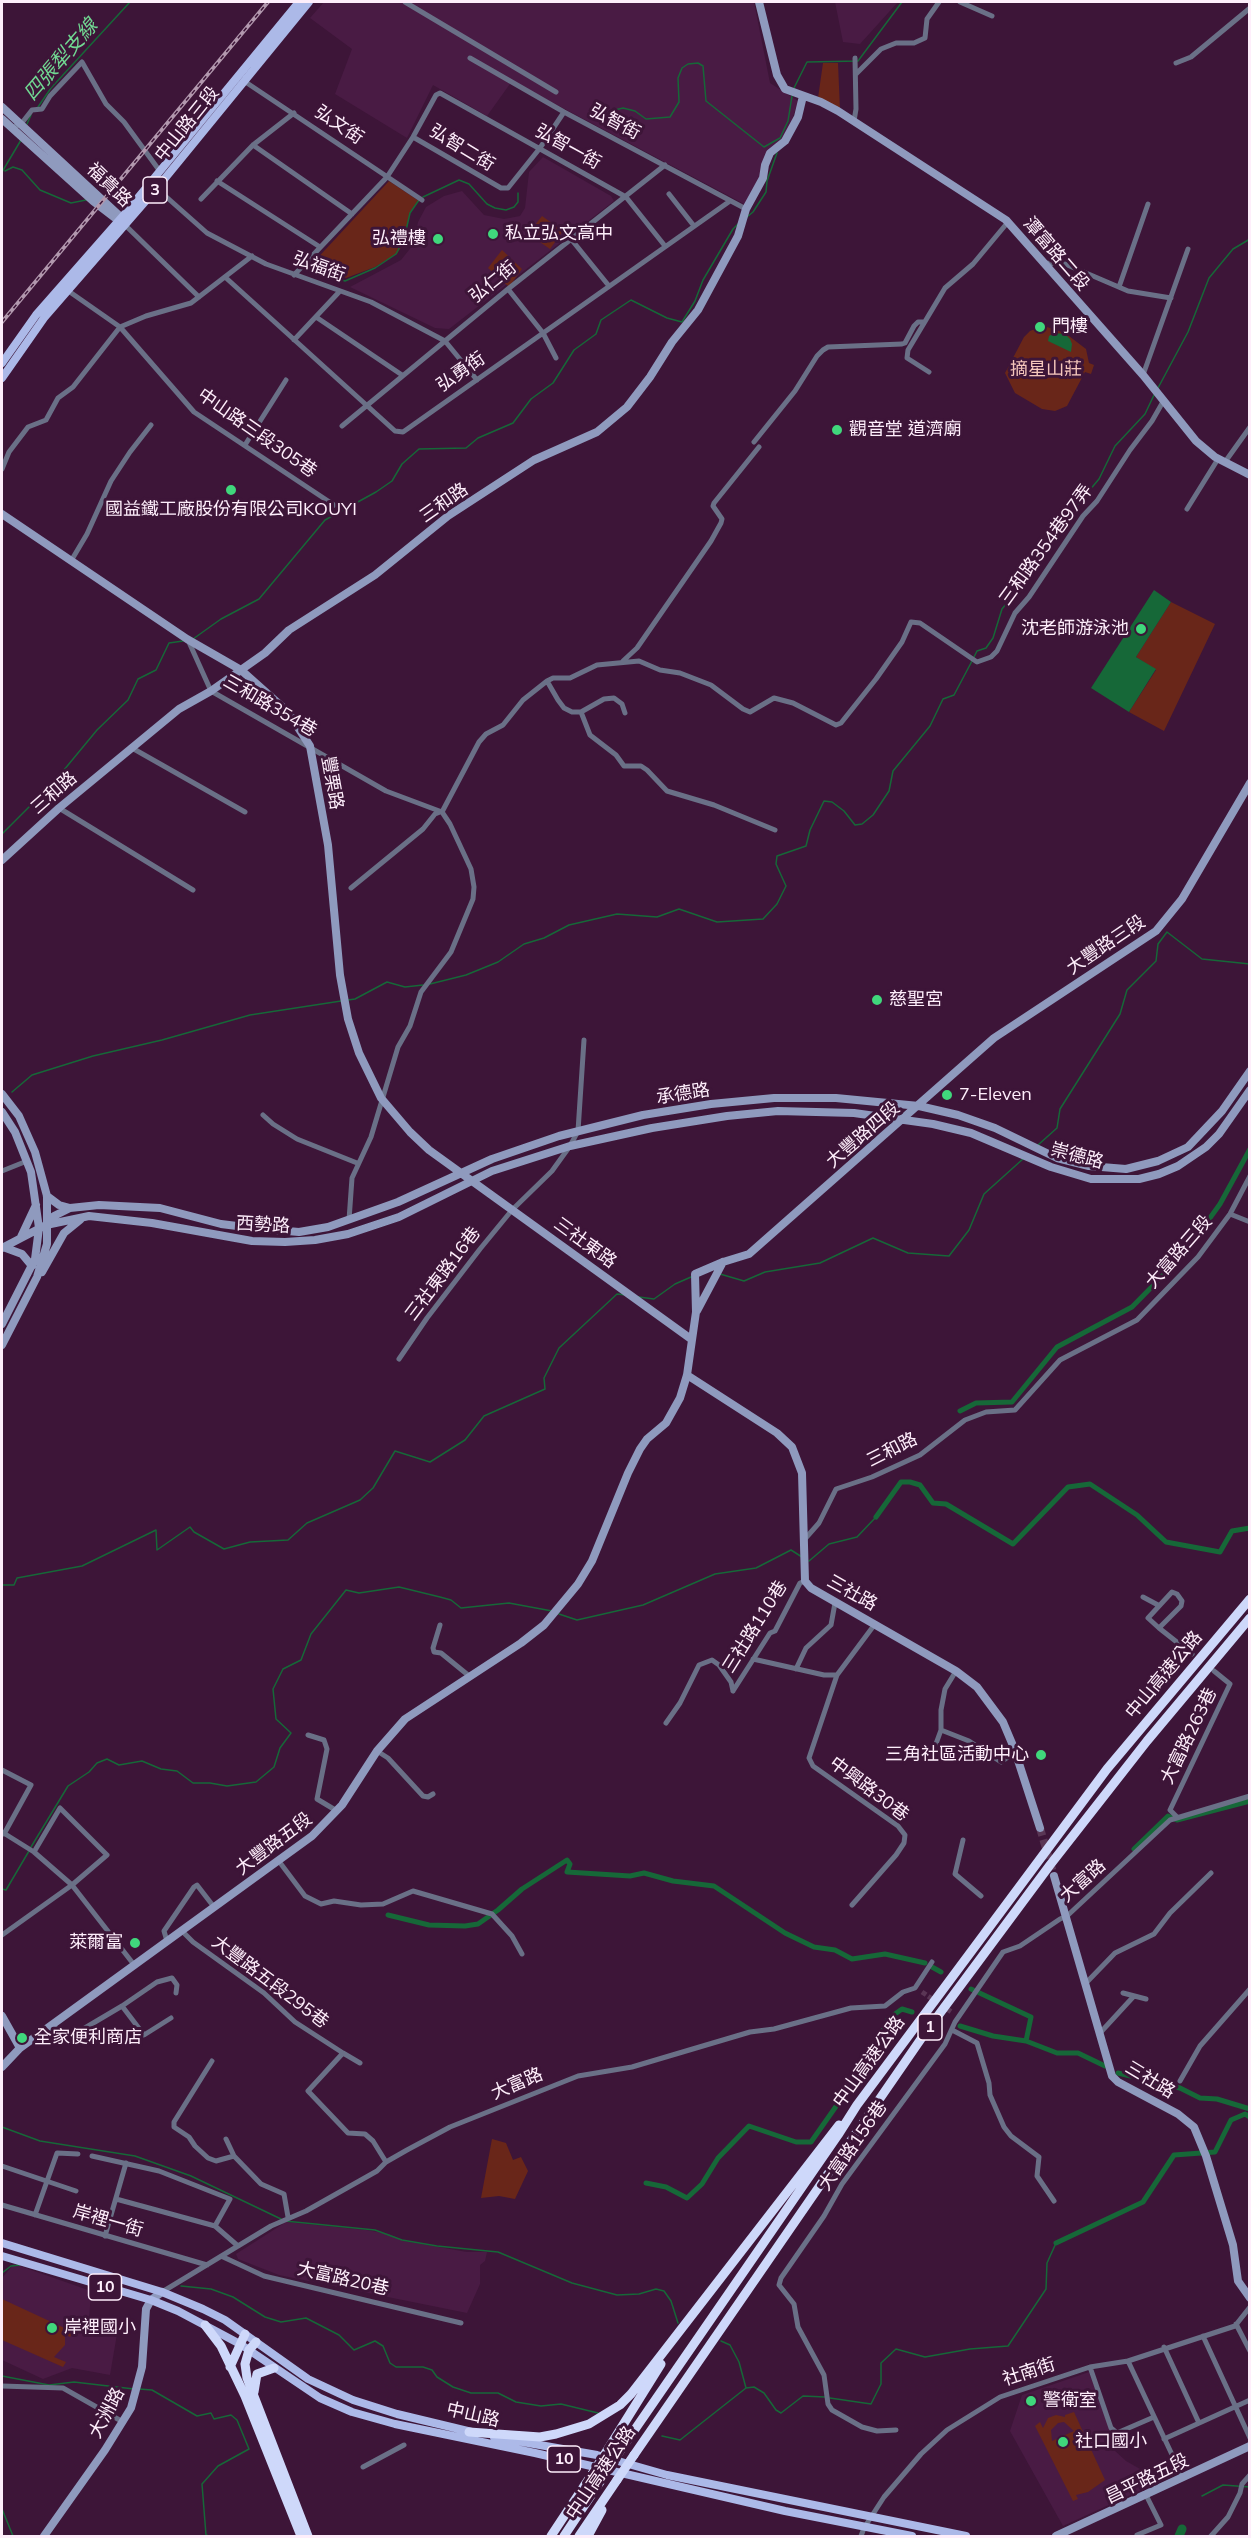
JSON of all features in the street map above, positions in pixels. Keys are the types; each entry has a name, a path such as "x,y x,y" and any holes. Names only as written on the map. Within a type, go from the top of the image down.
{"highway":[{"name":"中山高速公路","path":"564,2536 620,2451 833,2144 856,2105 1107,1769 1250,1599"},
{"name":"中山高速公路","path":"579,2536 923,2036 1050,1865 1148,1741 1250,1618"},
{"path":"470,2432 540,2437 589,2424 620,2405 631,2394 856,2105"},
{"path":"551,2536 687,2321"},
{"path":"205,2325 221,2346 247,2400 306,2535"},
{"path":"230,2367 245,2334"},
{"path":"256,2342 249,2350 245,2364 247,2379 306,2535"},
{"path":"254,2394 255,2378 258,2374 274,2368"},
{"path":"588,2536 600,2516 606,2496"}],"main road":[{"name":"中山路三段","path":"122,221 157,188 299,2"},
{"name":"中山路三段","path":"2,363 122,221 159,170 309,2"},
{"name":"中山路三段","path":"3,374 65,288"},
{"name":"中山路","path":"2,2243 162,2292 203,2309 245,2334 308,2379 353,2400 470,2432 597,2455 667,2475 966,2536"},
{"name":"中山路","path":"2,2256 151,2300 240,2344 320,2398 352,2412 395,2424 535,2452 863,2532 912,2536"}],"street":[{"path":"405,2 556,92"},
{"path":"759,2 777,75 782,86 797,94"},
{"path":"856,72 881,49 896,42 914,43 925,38 927,19 939,2"},
{"path":"960,2 992,16"},
{"path":"1176,63 1191,57 1250,8"},
{"name":"弘智街","path":"470,58 564,112 747,209"},
{"path":"854,121 855,58"},
{"path":"11,128 26,128 32,110 40,109 82,62 106,104 124,122 159,170"},
{"name":"弘文街","path":"241,78 422,200"},
{"name":"弘智一街","path":"414,137 436,95 440,93 626,197 665,246"},
{"name":"潭富路二段","path":"797,94 821,102 854,121 1008,222 1143,375 1196,441 1221,461 1250,475"},
{"name":"三和路","path":"2,860 59,808 179,708 211,691 265,653 290,630 375,575 448,516 534,460 597,432 627,407 650,377 672,342 692,321 734,246 747,209 758,191 770,153 785,141 798,117 797,94"},
{"name":"福貴路","path":"2,107 122,221"},
{"name":"弘智二街","path":"414,137 501,188 508,188 540,148 564,112"},
{"path":"201,199 253,145 294,113"},
{"name":"福貴路","path":"2,119 90,199 122,221"},
{"path":"294,274 387,177 414,137"},
{"path":"253,145 352,214"},
{"name":"弘仁街","path":"342,426 508,289 665,165"},
{"path":"217,181 320,247"},
{"name":"弘福街","path":"149,183 207,233 294,274 371,302 445,341 477,380"},
{"path":"669,194 694,226"},
{"name":"弘勇街","path":"225,277 395,431 403,432 730,201"},
{"path":"1119,287 1148,204"},
{"path":"122,221 199,297"},
{"path":"929,372 906,358 908,350 945,288 973,264 1008,222"},
{"path":"571,239 609,286"},
{"path":"1143,375 1188,249"},
{"path":"2,469 9,452 28,427 46,420 58,398 73,387 120,327 146,316 191,303 252,256"},
{"path":"1044,263 1065,264 1128,291 1171,298"},
{"name":"中山路三段305巷","path":"65,288 120,327 194,412 334,505"},
{"path":"508,289 543,333 556,357"},
{"path":"294,340 340,291"},
{"path":"316,317 402,375"},
{"path":"623,661 637,648 711,541 722,519 713,506 714,503 795,391 817,356 828,347 902,344 905,343 918,322 924,322"},
{"path":"245,445 286,380"},
{"name":"三和路354巷97弄","path":"351,888 423,830 435,814 442,812 479,742 486,734 503,725 523,700 553,678 570,678 597,665 639,661 660,670 680,672 711,685 750,712 774,698 793,703 837,725 876,679 902,642 911,622 920,623 977,662 991,657 997,651 1015,613 1029,597 1083,516 1097,501 1164,400"},
{"path":"70,561 87,534 111,481 151,426"},
{"path":"1187,509 1221,461 1250,428"},
{"name":"豐栗路","path":"2,514 187,639 241,670 288,712 310,746 328,845 340,975 348,1019 359,1053 381,1098 410,1132 460,1173"},
{"name":"三和路354巷","path":"187,639 211,691 386,791 442,812"},
{"path":"548,681 564,708 581,712 604,699 614,698 622,704 625,713"},
{"path":"581,712 590,735 597,743 616,755 624,766 641,766 667,791 714,805 775,830"},
{"path":"132,748 245,812"},
{"name":"大豐路三段","path":"1017,1021 1156,931 1182,899 1250,783"},
{"path":"59,808 193,890"},
{"path":"349,1220 350,1188 357,1163 371,1137 398,1047 410,1026 421,992 451,952 473,899 474,886 471,869 442,812"},
{"name":"大豐路四段","path":"544,1625 578,1584 592,1561 633,1462 647,1439 666,1423 673,1412 687,1375 696,1312 695,1274 749,1254 994,1038 1017,1021"},
{"path":"576,1134 584,1040"},
{"name":"崇德路","path":"919,1106 958,1115 995,1128 1057,1158 1099,1167 1126,1169 1175,1154 1201,1136 1250,1071"},
{"name":"崇德路","path":"904,1119 971,1133 1051,1167 1091,1179 1122,1180 1159,1174 1178,1166 1206,1147 1219,1134 1250,1090"},
{"path":"2,1094 5,1103 31,1138 46,1196 43,1227 32,1266 2,1324"},
{"name":"承德路","path":"460,1173 525,1147 655,1113 774,1098 836,1098 919,1106"},
{"name":"承德路","path":"470,1180 570,1146 652,1128 728,1116 778,1111 854,1113 904,1119"},
{"path":"2,1112 15,1132 27,1161 47,1245 37,1277 2,1346"},
{"path":"263,1115 273,1124 297,1138 357,1163"},
{"name":"三社東路16巷","path":"399,1359 427,1318 512,1210 552,1171 576,1134"},
{"path":"2,1171 27,1161"},
{"name":"三社東路","path":"460,1173 691,1339"},
{"name":"西勢路","path":"43,1227 54,1216 70,1208 138,1205 160,1208 221,1224 299,1232 328,1227 349,1220 398,1202 460,1173"},
{"name":"大富路三段","path":"1015,1410 1060,1360 1137,1320 1157,1301 1198,1257 1230,1214 1250,1176"},
{"name":"西勢路","path":"2,1248 43,1227 89,1216 152,1223 252,1241 315,1240 357,1232 399,1217 470,1180"},
{"path":"46,1196 59,1205 70,1208"},
{"path":"21,1237 37,1203"},
{"path":"1230,1214 1250,1222"},
{"path":"37,1277 43,1271 64,1233 71,1225 89,1216"},
{"path":"2,1248 22,1254 32,1266"},
{"name":"大豐路四段","path":"696,1312 723,1262"},
{"name":"三社路","path":"687,1375 777,1432 792,1447 802,1473 805,1581 811,1588 835,1603 956,1671 977,1687 1003,1722 1040,1828"},
{"name":"三和路","path":"803,1541 819,1523 836,1489 872,1477 920,1455 965,1420 986,1412 1015,1410"},
{"name":"三社路110巷","path":"666,1723 680,1703 699,1665 712,1660 719,1665 731,1682 733,1691 770,1633 775,1631 800,1583 805,1581"},
{"path":"1158,1628 1181,1606 1182,1600 1177,1594 1172,1592 1149,1617 1158,1628 1192,1654"},
{"path":"1143,1597 1158,1605"},
{"path":"796,1669 806,1648 831,1625 835,1603"},
{"name":"中興路30巷","path":"852,1905 896,1855 904,1843 905,1835 898,1826 813,1766 809,1758 837,1675 875,1624"},
{"path":"440,1625 433,1648 434,1652 441,1653 468,1675"},
{"name":"大豐路五段","path":"2,2067 20,2048 312,1836 337,1811 377,1751 405,1719 468,1675 521,1643 544,1625"},
{"path":"753,1659 824,1675 837,1675"},
{"path":"933,1752 941,1730 941,1710 945,1689 956,1671"},
{"name":"大富路263巷","path":"1177,1817 1170,1810 1230,1684 1214,1671"},
{"path":"941,1730 969,1741 1001,1762 1015,1752"},
{"path":"308,1735 324,1740 327,1749 317,1799 337,1811"},
{"path":"377,1751 388,1758 423,1796 428,1797 433,1794"},
{"path":"2,1770 31,1785 3,1833 34,1852 72,1885 135,1966"},
{"name":"大富路","path":"952,2030 1003,1952 1020,1947 1060,1919 1067,1917 1158,1831 1177,1817 1250,1796"},
{"path":"2,1935 72,1885 107,1855 60,1808 34,1852"},
{"path":"963,1840 955,1874 981,1896"},
{"path":"278,1860 305,1896 321,1904 334,1901 361,1905 383,1904 413,1891 492,1914 512,1936 522,1954"},
{"path":"1086,1983 1115,1953 1154,1934 1170,1913 1211,1873"},
{"name":"三社路","path":"1054,1876 1112,2076 1118,2082 1178,2114 1194,2127 1206,2156 1233,2244 1238,2281 1250,2298"},
{"path":"167,1941 164,1931 194,1887 197,1885 214,1907"},
{"name":"大豐路五段295巷","path":"182,1931 193,1942 264,1993 295,2022 360,2063"},
{"name":"大富路","path":"162,2292 288,2217 306,2211 350,2187 377,2171 386,2162 450,2127 578,2076 632,2067 750,2032 774,2029 851,2008 885,2006 903,1992 915,1988 932,1962"},
{"path":"53,2025 66,2036 73,2035 157,1982 172,1978 177,1985 176,1993"},
{"path":"915,1988 922,1992"},
{"path":"1180,2081 1200,2046 1250,1989"},
{"path":"1124,1993 1146,1999"},
{"path":"1100,2033 1134,1996"},
{"path":"122,2006 144,2035 171,2018"},
{"path":"952,2013 959,2017"},
{"path":"2,2016 20,2048"},
{"path":"952,2030 977,2043 989,2083 990,2095 1004,2127 1011,2136 1039,2157 1037,2176 1054,2201"},
{"name":"大富路156巷","path":"896,2430 877,2432 862,2427 832,2410 828,2404 824,2375 798,2327 794,2304 779,2285 781,2278 824,2216 842,2184 945,2044 952,2030"},
{"path":"343,2053 308,2091 348,2133 365,2134 373,2141 386,2162"},
{"path":"212,2061 174,2122 174,2127 189,2137 195,2146 208,2157 216,2161 234,2156"},
{"path":"226,2139 234,2156 261,2184 284,2194 288,2217"},
{"path":"35,2215 57,2153 78,2154"},
{"path":"92,2157 159,2171 230,2199 215,2226"},
{"path":"105,2236 126,2163"},
{"path":"2,2166 75,2192"},
{"path":"116,2199 215,2226 238,2246"},
{"name":"岸裡一街","path":"2,2205 207,2265"},
{"name":"大富路20巷","path":"221,2256 264,2276 461,2323"},
{"path":"151,2300 162,2292"},
{"name":"大洲路","path":"44,2536 123,2422 137,2389 142,2367 144,2316 151,2300"},
{"path":"1250,2307 1236,2324 1250,2351"},
{"name":"社南街","path":"863,2532 870,2518 904,2472 946,2430 1000,2397 1090,2367 1128,2361 1236,2324"},
{"path":"1203,2336 1250,2438"},
{"path":"1164,2347 1199,2423"},
{"path":"1128,2361 1183,2478"},
{"path":"1090,2367 1111,2428 1116,2433 1154,2417"},
{"path":"2,2386 63,2388 123,2422"},
{"path":"1164,2439 1250,2400"},
{"path":"363,2467 404,2445"},
{"name":"昌平路五段","path":"1056,2536 1250,2446"},
{"path":"1211,2536 1228,2517 1242,2484 1250,2475"},
{"path":"1137,2535 1161,2525 1146,2496"}],"shaded area":[{"path":"324,2 754,2 770,83 798,101 787,136 765,154 757,187 746,205 512,81 487,116 433,85 407,138 335,94 352,49 310,18"},
{"path":"835,2 898,2 860,44 843,42"},
{"name":"私立弘文高中","path":"543,157 611,196 614,201 449,329 435,328 350,287 401,260 413,245 418,222 426,207 444,196 462,191 484,215 504,219 520,216 525,208 529,172"},
{"path":"1054,333 1065,334 1070,339 1071,352 1048,341 1049,336"},
{"name":"沈老師游泳池","path":"1154,590 1171,602 1136,657 1156,669 1129,712 1091,688"},
{"path":"286,2222 366,2230 389,2234 404,2241 467,2252 487,2252 485,2261 480,2265 480,2284 467,2313 279,2275 238,2259 236,2254"},
{"name":"岸裡國小","path":"14,2264 91,2291 89,2321 117,2334 110,2375 72,2368 43,2379 2,2360 2,2278"},
{"name":"社口國小","path":"1089,2372 1111,2433 1106,2435 1114,2450 1126,2461 1161,2481 1063,2526 1010,2431 1022,2395"}],"green space":[{"path":"823,63 838,63 840,110 818,98"},
{"path":"389,181 419,201 410,213 403,244 397,254 375,267 346,278 312,264"},
{"path":"542,216 563,231 550,249 528,234"},
{"path":"502,250 522,269 509,287 488,268"},
{"name":"摘星山莊","path":"1043,322 1044,326 1065,333 1086,349 1089,363 1094,365 1091,374 1085,372 1067,406 1055,411 1042,409 1015,393 1005,373 1024,337 1035,329 1034,325"},
{"path":"1171,602 1215,624 1164,731 1129,712 1156,670 1136,657"},
{"path":"492,2139 506,2143 513,2160 521,2157 528,2171 515,2199 499,2196 481,2198"},
{"path":"2,2299 73,2332 70,2337 65,2334 65,2345 54,2357 66,2362 63,2367 2,2340"},
{"path":"1074,2412 1105,2480 1088,2492 1076,2495 1078,2499 1073,2501 1035,2426 1040,2422 1043,2428 1048,2418 1056,2415 1065,2417","holes":["1064,2422 1074,2431 1052,2441 1051,2430 1058,2423"]}],"waterway":[{"name":"四張犁支線","path":"38,107 51,88 130,2"},
{"path":"794,88 807,62 858,61 902,2"},
{"path":"605,125 608,116 615,110 623,108 635,111 646,119 670,117 679,102 678,78 682,68 688,64 698,63 703,66 706,101 764,147 780,138 788,121 792,96"},
{"name":"四張犁支線","path":"27,124 31,115"},
{"name":"四張犁支線","path":"2,172 21,140"},
{"path":"747,217 766,192 767,181 777,153"},
{"path":"5,171 13,167 22,170 40,190 71,203 86,200"},
{"path":"423,197 459,180 469,184 487,204 506,210 514,207 518,202 518,193"},
{"path":"318,271 345,281 375,268 396,254 404,239 410,213 419,200"},
{"path":"193,639 221,619 259,599 325,520 392,481 402,464 419,449 466,448 478,438 513,423 531,399 553,383 574,350 596,334 601,320 631,300 667,318 682,322 695,301 703,280 738,224"},
{"path":"1158,388 1188,332 1209,278 1233,249 1250,239"},
{"path":"974,657 977,651 986,648 993,638 1002,609 1035,568 1073,510 1099,479 1115,446 1145,414 1154,395"},
{"path":"2,834 54,782 97,730 128,700 138,679 156,670 169,643 183,641"},
{"path":"430,984 466,975 498,962 524,944 544,938 569,925 617,914 657,917 679,909 717,922 763,919 777,904 786,886 776,864 777,856 806,846 810,830 824,801 832,802 844,811 855,825 862,824 873,815 889,791 893,771 930,726 943,699 954,695 972,661"},
{"path":"1038,1145 1057,1128 1060,1109 1120,1014 1127,990 1156,961 1158,944 1167,932 1202,959 1250,964"},
{"path":"348,1000 355,999 387,982 405,987 423,985"},
{"path":"12,1092 32,1075 93,1056 162,1040 250,1015 341,1001"},
{"path":"960,1411 976,1403 1012,1402 1057,1347 1132,1307 1184,1254 1220,1204 1250,1149"},
{"path":"720,1274 744,1281 765,1272 820,1263 873,1238 908,1253 949,1256 969,1230 984,1194 1024,1158"},
{"path":"639,1297 654,1299 675,1284 691,1277"},
{"path":"2,1585 14,1585 17,1578 82,1566 156,1530 157,1550 190,1527 194,1532 224,1549 250,1542 288,1540 307,1523 360,1500 373,1488 395,1451 430,1462 465,1440 484,1416 545,1389 544,1378 559,1348 617,1294 626,1295"},
{"path":"876,1517 901,1482 910,1482 920,1485 933,1503 946,1504 1013,1544 1068,1487 1090,1484 1137,1515 1166,1542 1220,1552 1232,1531 1250,1528"},
{"path":"809,1561 829,1544 857,1537 876,1517"},
{"path":"559,1614 577,1620 643,1605 715,1574 756,1568 791,1550 802,1557"},
{"path":"31,1847 68,1786 89,1772 97,1763 107,1759 119,1765 142,1761 161,1769 177,1771 193,1783 227,1786 256,1782 274,1767 280,1748 291,1733 276,1719 273,1689 283,1669 301,1660 311,1634 346,1590 359,1593 399,1587 451,1600 461,1608 509,1603 552,1611"},
{"path":"1134,1849 1168,1816 1177,1820 1250,1801"},
{"path":"2,1889 6,1890 29,1851"},
{"path":"388,1915 429,1925 478,1924 522,1889 567,1860 570,1864 567,1872 630,1876 644,1873 673,1881 714,1886 785,1933 814,1947 835,1950 852,1959 885,1954 925,1963"},
{"path":"932,1967 941,1972"},
{"path":"971,1989 1031,2017 1026,2041"},
{"path":"646,2183 666,2187 687,2198 702,2184 718,2158 749,2126 796,2142 811,2142 870,2058 888,2019 902,2009 912,2012"},
{"path":"960,2026 993,2036 1026,2041 1057,2053 1078,2053 1105,2066"},
{"path":"1118,2073 1180,2088 1200,2098 1217,2099 1250,2109"},
{"path":"1056,2243 1143,2202 1174,2155 1215,2152 1231,2120 1245,2114 1250,2117"},
{"path":"2,2127 40,2141 135,2156 191,2176 281,2219"},
{"path":"285,2221 375,2230 402,2240 498,2252 572,2283 617,2295 639,2294 656,2289 664,2291 671,2301 678,2323"},
{"path":"830,2398 871,2404 881,2384 881,2363 896,2349 925,2357 970,2349 1008,2346 1046,2289 1047,2263 1056,2243"},
{"path":"2,2273 11,2266 20,2265"},
{"path":"181,2286 211,2289 233,2297 265,2317 281,2322 306,2318 339,2335 354,2350 375,2341 383,2346 390,2363 396,2367 423,2367 432,2370 437,2377 453,2387 471,2393 498,2393 516,2402 541,2406 561,2404 598,2413"},
{"path":"721,2341 730,2345 739,2362 746,2388"},
{"path":"2,2376 49,2385 74,2382 134,2389"},
{"path":"662,2436 680,2440 746,2388 754,2387 764,2393 776,2410 781,2413 803,2396 825,2397"},
{"path":"139,2389 152,2390 197,2416 211,2413 214,2419 231,2415 237,2420 249,2449 218,2466 202,2484 206,2535 209,2536"},
{"path":"1202,2496 1223,2485 1250,2487"},
{"path":"2,2509 13,2536"},
{"path":"1179,2536 1182,2529"}],"tunnel":[{"path":"1040,1828 1054,1876"},
{"path":"922,1992 953,2013"}],"railway":[{"path":"2,322 268,2"}],"place":[{"name":"私立弘文高中","path":"493,234"},
{"name":"弘禮樓","path":"438,239"},
{"name":"門樓","path":"1040,327"},
{"name":"觀音堂 道濟廟","path":"837,430"},
{"name":"國益鐵工廠股份有限公司KOUYI","path":"231,490"},
{"name":"沈老師游泳池","path":"1141,629"},
{"name":"慈聖宮","path":"877,1000"},
{"name":"7-Eleven","path":"947,1095"},
{"name":"三角社區活動中心","path":"1041,1755"},
{"name":"萊爾富","path":"135,1943"},
{"name":"全家便利商店","path":"22,2038"},
{"name":"岸裡國小","path":"52,2328"},
{"name":"警衛室","path":"1031,2401"},
{"name":"社口國小","path":"1063,2442"}]}
